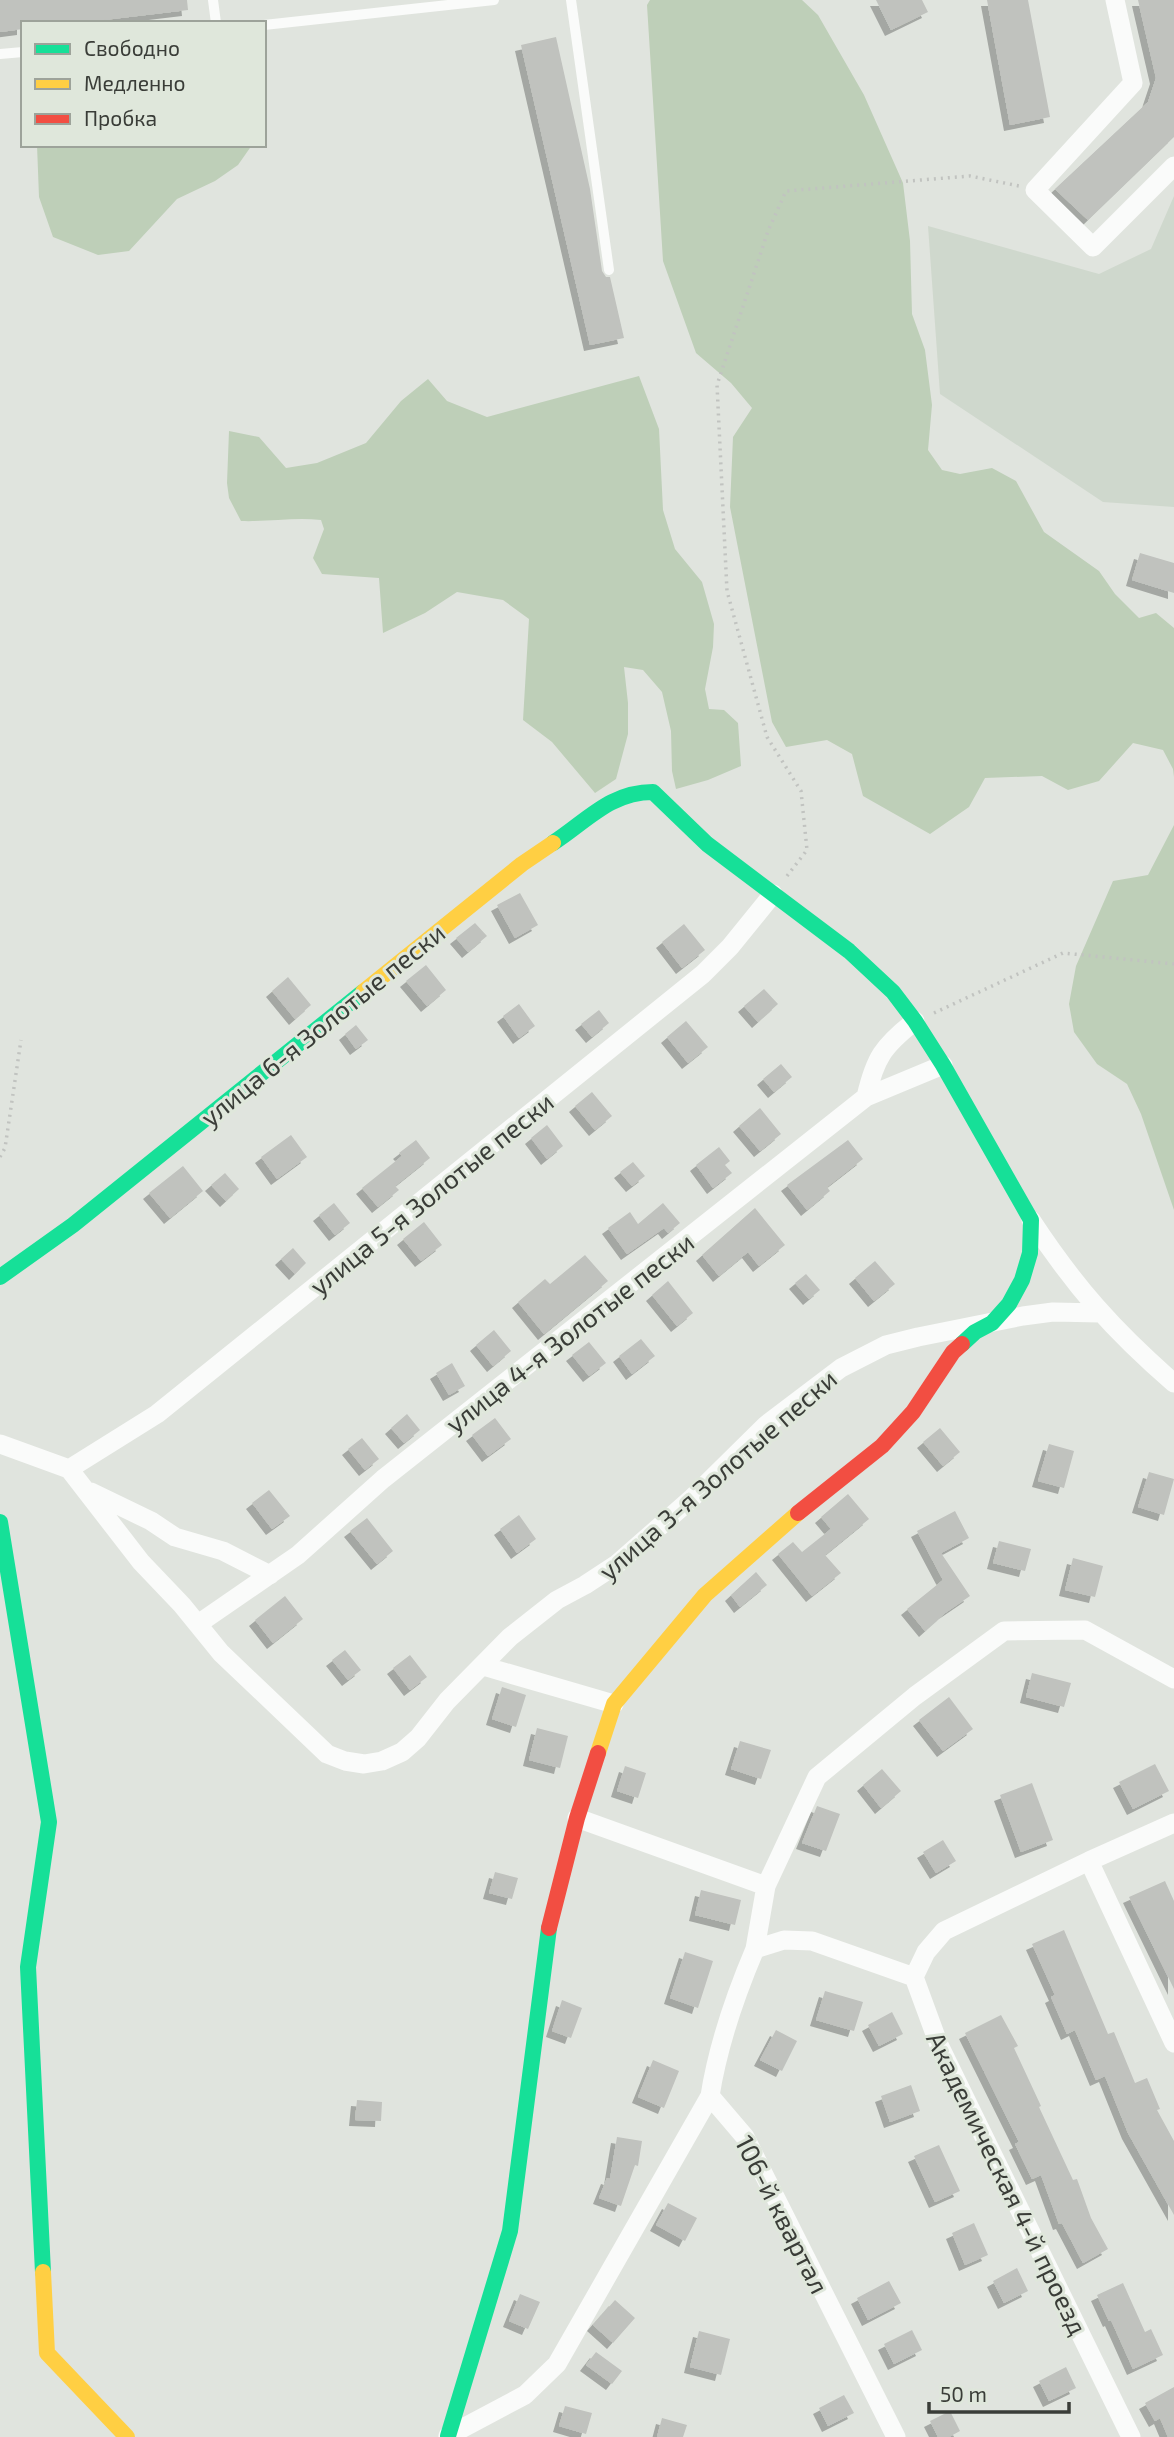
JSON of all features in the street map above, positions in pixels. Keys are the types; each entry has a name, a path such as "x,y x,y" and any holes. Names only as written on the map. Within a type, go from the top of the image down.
{"street":[{"path":"1115,0 1132,83 1035,190 1093,247 1174,166"},
{"name":"улица 6-я Золотые пески","path":"0,1277 73,1225 522,864 576,828 610,801 623,795 653,792 707,844 774,894"},
{"path":"774,894 872,971 893,992 943,1065 1031,1220 1058,1260 1100,1313 1130,1345 1174,1382"},
{"name":"улица 5-я Золотые пески","path":"69,1469 158,1414 703,974 730,947 774,894"},
{"path":"866,1097 873,1066 884,1050 915,1021"},
{"name":"улица 4-я Золотые пески","path":"198,1624 313,1542 383,1479 866,1097 943,1065"},
{"path":"449,2437 510,2231 546,1940 577,1818 614,1704 705,1595 801,1511 882,1446 913,1412 953,1352 975,1332 992,1323 1009,1304 1022,1280 1030,1253 1031,1220"},
{"name":"улица 3-я Золотые пески","path":"69,1469 134,1553 233,1666 327,1754 364,1764 382,1761 402,1752 418,1738 447,1701 510,1637 558,1600 617,1564 691,1499 766,1425 841,1368 886,1345 918,1337 1053,1312 1100,1313"},
{"path":"0,1444 69,1469"},
{"path":"84,1488 151,1521 175,1537 223,1551 270,1575"},
{"path":"0,1522 49,1822 28,1967 47,2353 127,2437"},
{"path":"449,2437 525,2395 557,2364 710,2096 735,1996 755,1949 766,1886 817,1777 915,1696 1004,1631 1085,1630 1174,1679"},
{"path":"483,1666 614,1704"},
{"path":"577,1818 766,1886"},
{"path":"755,1949 784,1940 812,1941 914,1977 926,1952 944,1931 1174,1823"},
{"path":"1089,1861 1174,2043"},
{"name":"Академическая 4-й проезд","path":"914,1977 939,2045 1131,2437"},
{"name":"106-й квартал","path":"710,2096 745,2137 896,2437"}],"lane":[{"path":"213,0 216,21"},
{"path":"266,25 494,0"},
{"path":"571,0 609,270"},
{"path":"0,54 21,52"}],"path":[{"path":"774,894 807,850 801,791 767,737 727,591 717,385 768,231 786,191 970,176 1035,190"},
{"path":"915,1021 1063,953 1174,964"},
{"path":"0,1157 5,1148 21,1040"}],"shaded area":[{"path":"1174,196 1174,507 1103,502 940,394 928,226 1099,274 1151,249"}],"green space":[{"path":"650,0 802,0 818,15 864,95 903,183 910,241 912,314 925,350 932,405 928,450 942,470 960,474 992,468 1016,481 1044,532 1099,571 1115,594 1139,618 1156,613 1174,628 1174,777 1163,750 1133,743 1099,781 1068,790 1042,776 985,778 969,807 930,834 863,796 852,754 827,740 786,747 772,722 730,507 733,437 752,408 731,383 696,353 663,261 647,5"},
{"path":"37,147 251,147 238,165 215,181 177,199 129,251 98,255 53,237 39,197"},
{"path":"639,376 659,429 663,510 675,549 702,582 714,624 713,647 705,689 709,709 724,710 738,723 741,766 708,780 676,789 672,771 671,731 662,692 643,670 624,667 628,734 616,779 595,793 552,742 523,720 529,619 503,600 457,592 425,613 383,633 379,578 322,574 313,558 324,529 321,520 241,521 229,498 229,431 259,437 286,468 317,463 366,443 401,401 428,379 447,401 487,417"},
{"path":"1174,825 1174,1210 1141,1114 1127,1084 1097,1064 1074,1032 1069,1004 1076,966 1113,881 1148,875"}],"building":[{"path":"0,0 187,0 188,10 96,21 21,21 21,29 0,32"},
{"path":"876,0 922,0 928,12 891,30"},
{"path":"987,0 1028,0 1050,117 1010,125"},
{"path":"1138,0 1174,0 1174,137 1088,220 1055,189 1148,102 1156,78"},
{"path":"556,37 590,189 602,271 606,277 610,277 624,338 590,345 521,45"},
{"path":"1140,553 1174,563 1174,593 1132,580"},
{"path":"520,893 538,925 515,938 497,905"},
{"path":"475,923 487,936 468,952 456,938"},
{"path":"684,924 705,950 682,968 662,942"},
{"path":"426,965 446,990 427,1006 406,981"},
{"path":"288,977 311,1005 295,1019 272,991"},
{"path":"764,989 778,1004 758,1022 744,1006"},
{"path":"519,1004 535,1026 519,1038 503,1016"},
{"path":"599,1010 609,1023 592,1037 581,1024"},
{"path":"686,1021 708,1047 688,1063 667,1037"},
{"path":"356,1025 368,1040 356,1049 345,1034"},
{"path":"781,1064 792,1077 774,1092 763,1079"},
{"path":"592,1092 612,1116 595,1130 575,1106"},
{"path":"760,1108 781,1134 760,1151 739,1126"},
{"path":"547,1125 563,1146 547,1159 531,1138"},
{"path":"291,1135 307,1157 277,1179 261,1157"},
{"path":"416,1140 430,1158 395,1186 399,1190 378,1207 362,1188 402,1156 399,1153"},
{"path":"848,1140 863,1159 827,1187 830,1191 807,1210 787,1185"},
{"path":"719,1147 730,1161 725,1165 732,1173 713,1188 696,1165"},
{"path":"633,1162 645,1176 632,1186 620,1172"},
{"path":"183,1166 203,1191 170,1218 149,1193"},
{"path":"225,1173 239,1189 226,1201 211,1185"},
{"path":"334,1203 350,1223 335,1235 319,1215"},
{"path":"663,1203 680,1223 668,1233 664,1228 627,1254 608,1228 630,1212 638,1224"},
{"path":"755,1208 785,1245 759,1266 748,1252 719,1276 702,1255"},
{"path":"424,1222 442,1245 421,1261 403,1239"},
{"path":"293,1248 306,1263 295,1274 281,1259"},
{"path":"585,1255 608,1281 544,1334 518,1302 545,1279 550,1284"},
{"path":"875,1261 895,1284 874,1301 855,1278"},
{"path":"806,1274 820,1290 809,1299 795,1283"},
{"path":"668,1281 693,1313 677,1326 652,1295"},
{"path":"494,1330 511,1351 493,1366 476,1345"},
{"path":"641,1339 655,1356 632,1374 619,1356"},
{"path":"589,1342 606,1363 589,1376 572,1355"},
{"path":"452,1363 465,1386 449,1395 436,1373"},
{"path":"407,1414 420,1430 404,1443 391,1428"},
{"path":"495,1418 511,1439 488,1456 472,1435"},
{"path":"940,1428 960,1452 943,1466 923,1442"},
{"path":"362,1438 379,1459 365,1470 348,1449"},
{"path":"1049,1444 1074,1451 1064,1488 1038,1481"},
{"path":"1149,1472 1174,1479 1164,1515 1138,1507"},
{"path":"269,1490 290,1516 272,1529 252,1503"},
{"path":"848,1494 869,1519 825,1555 841,1573 812,1596 778,1554 793,1542 802,1552 831,1529 821,1517"},
{"path":"955,1511 969,1538 941,1553 970,1596 925,1631 907,1609 943,1580 917,1531"},
{"path":"519,1515 536,1539 517,1553 500,1529"},
{"path":"367,1518 393,1551 377,1564 350,1531"},
{"path":"999,1541 1031,1549 1025,1571 993,1563"},
{"path":"1073,1558 1103,1566 1095,1597 1065,1590"},
{"path":"756,1572 767,1585 740,1607 731,1595"},
{"path":"285,1596 303,1619 273,1643 255,1620"},
{"path":"345,1650 361,1670 348,1680 332,1660"},
{"path":"410,1655 427,1677 410,1690 393,1668"},
{"path":"1032,1673 1071,1683 1064,1707 1026,1697"},
{"path":"502,1687 526,1695 516,1727 492,1719"},
{"path":"949,1697 973,1729 943,1751 919,1720"},
{"path":"537,1728 568,1736 560,1768 529,1760"},
{"path":"740,1741 771,1750 761,1779 731,1769"},
{"path":"1155,1764 1169,1791 1133,1809 1119,1782"},
{"path":"625,1766 646,1773 638,1798 617,1791"},
{"path":"882,1769 901,1791 881,1808 863,1785"},
{"path":"1032,1783 1053,1840 1021,1852 1000,1795"},
{"path":"817,1806 840,1814 826,1851 802,1843"},
{"path":"943,1840 956,1861 936,1873 923,1852"},
{"path":"495,1872 518,1878 512,1899 489,1893"},
{"path":"1165,1881 1174,1901 1174,1989 1129,1897"},
{"path":"701,1890 741,1900 735,1925 695,1915"},
{"path":"1064,1930 1108,2034 1114,2032 1135,2083 1147,2078 1160,2109 1157,2110 1174,2141 1174,2215 1128,2133 1105,2076 1096,2080 1075,2030 1067,2034 1051,1997 1055,1995 1032,1944"},
{"path":"685,1952 713,1961 698,2008 670,1998"},
{"path":"825,1991 863,2002 854,2031 816,2020"},
{"path":"562,2000 582,2008 571,2038 552,2031"},
{"path":"892,2012 903,2034 879,2046 868,2025"},
{"path":"1001,2015 1018,2046 1014,2048 1041,2106 1039,2107 1073,2180 1077,2179 1091,2218 1108,2249 1083,2263 1062,2223 1059,2224 1041,2175 1032,2179 1015,2144 1019,2142 965,2033"},
{"path":"776,2030 797,2041 782,2071 760,2060"},
{"path":"653,2060 679,2071 664,2108 638,2097"},
{"path":"911,2085 920,2111 890,2122 881,2096"},
{"path":"357,2100 382,2102 381,2121 355,2120"},
{"path":"617,2137 642,2141 638,2166 635,2165 621,2206 599,2198 607,2178 610,2179"},
{"path":"939,2145 960,2191 935,2202 914,2156"},
{"path":"668,2203 697,2218 685,2241 656,2225"},
{"path":"974,2223 988,2255 965,2265 952,2233"},
{"path":"1017,2268 1028,2291 1004,2303 993,2281"},
{"path":"889,2281 901,2303 868,2320 857,2298"},
{"path":"1123,2283 1145,2332 1151,2329 1163,2355 1133,2369 1097,2295"},
{"path":"520,2294 540,2302 528,2329 509,2321"},
{"path":"615,2300 635,2318 613,2343 593,2325"},
{"path":"912,2330 922,2350 894,2364 884,2344"},
{"path":"699,2331 730,2339 721,2375 690,2367"},
{"path":"596,2352 622,2371 612,2384 586,2365"},
{"path":"1066,2367 1076,2388 1049,2401 1039,2381"},
{"path":"1174,2387 1174,2437 1168,2437 1160,2418 1155,2421 1145,2403"},
{"path":"844,2395 854,2413 828,2426 819,2408"},
{"path":"565,2406 592,2413 586,2434 559,2426"},
{"path":"950,2411 960,2431 949,2437 938,2437 930,2421"},
{"path":"662,2418 687,2425 683,2437 657,2437"}],"traffic: fast":[{"path":"553,843 611,802 638,793 653,792 707,844 849,951 893,992 943,1065 1031,1220 1030,1253 1022,1280 1009,1304 992,1323 975,1332 962,1344"},
{"path":"0,1277 73,1225 363,992"},
{"path":"0,1522 49,1822 28,1967 43,2272"},
{"path":"448,2436 510,2231 549,1928"}],"traffic: slow":[{"path":"363,992 522,864 553,843"},
{"path":"598,1753 614,1704 705,1595 798,1513"},
{"path":"43,2272 47,2353 127,2437"}],"traffic: jam":[{"path":"798,1513 882,1446 913,1412 953,1352 962,1344"},
{"path":"549,1928 577,1818 598,1753"}]}
